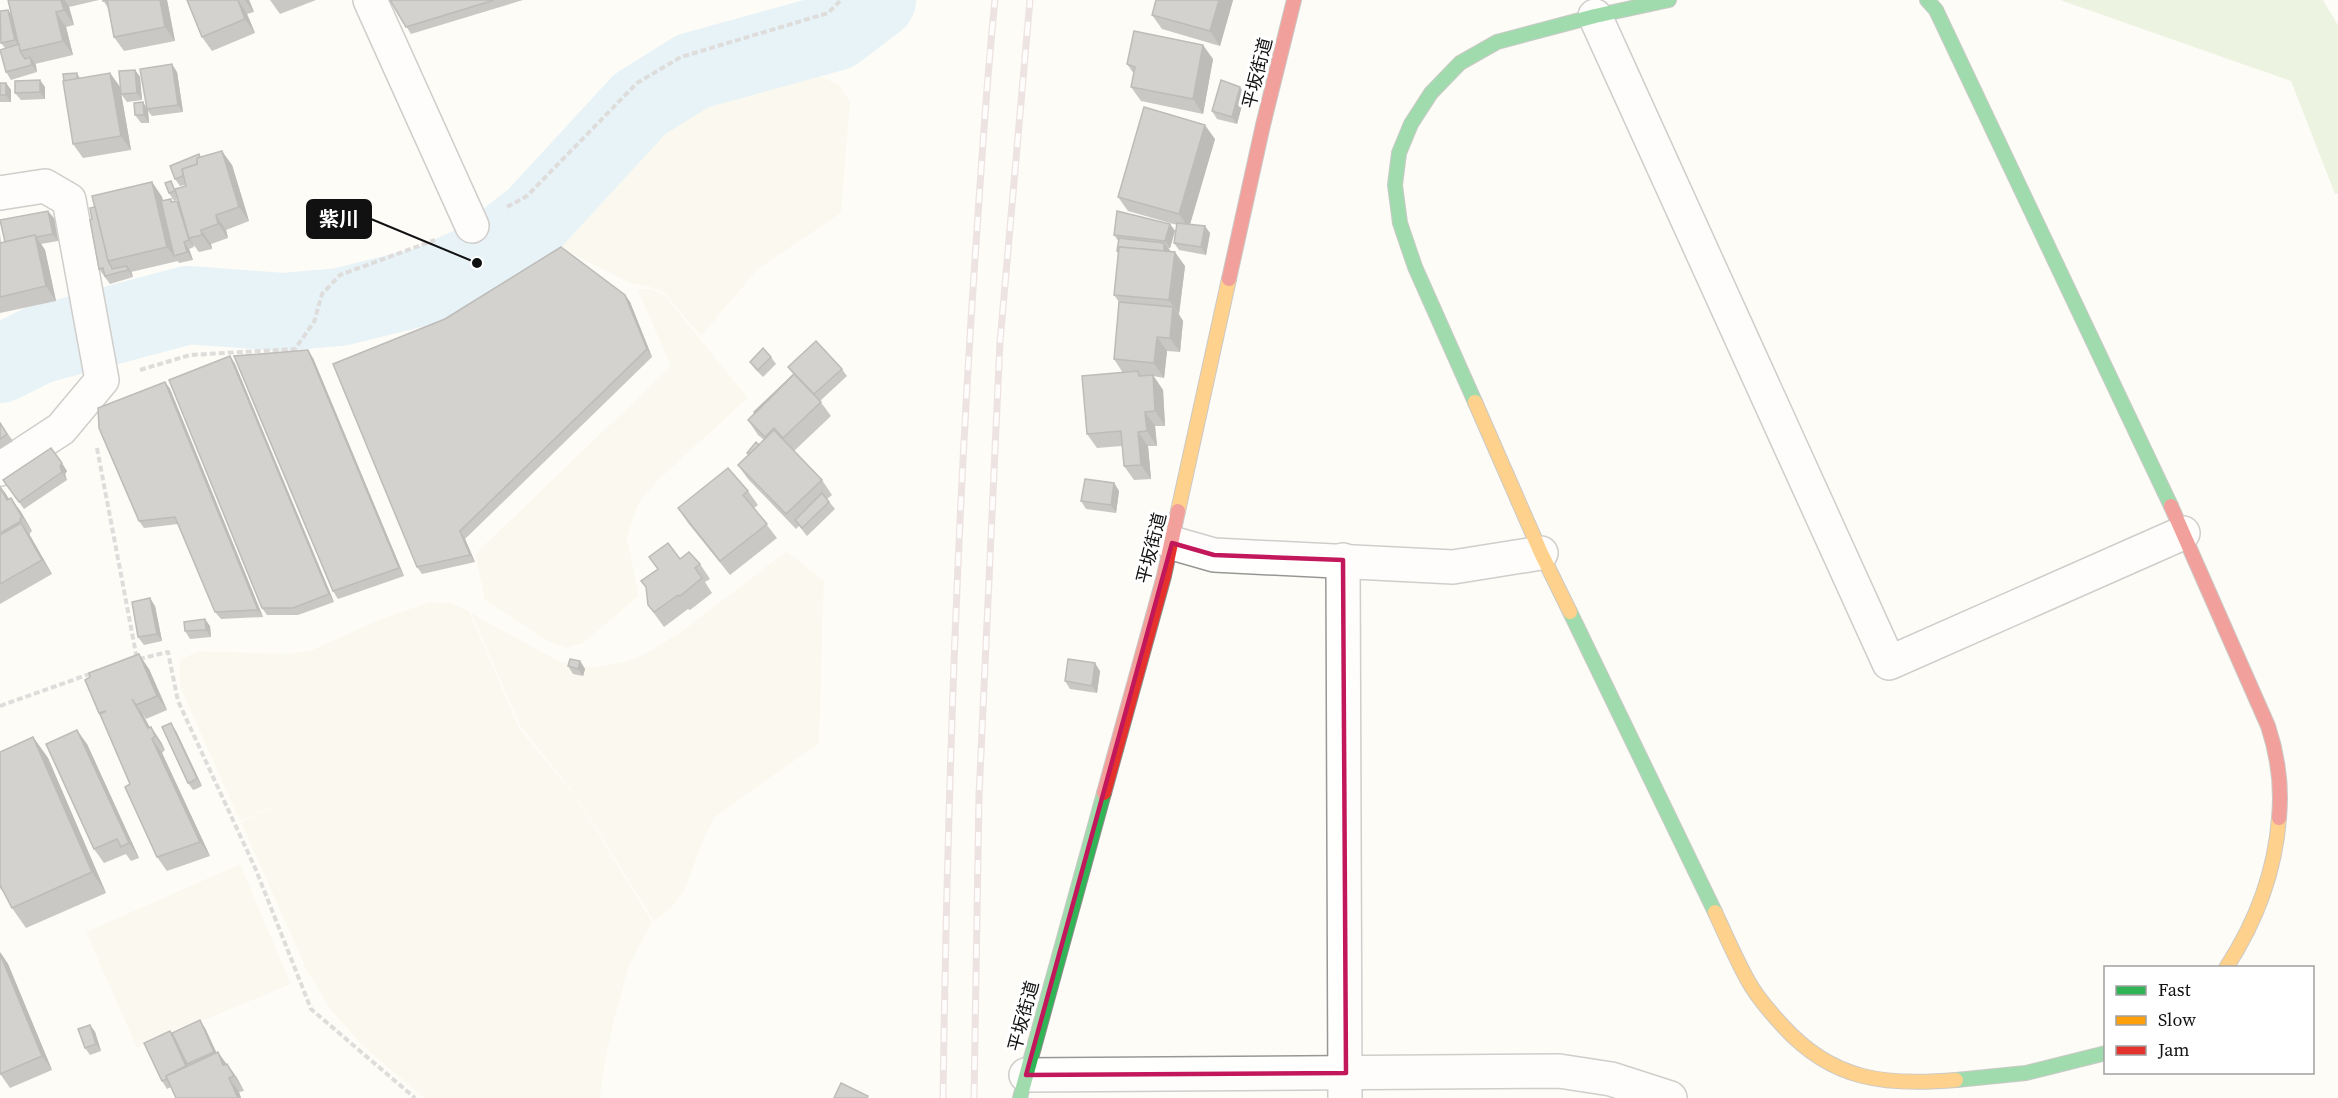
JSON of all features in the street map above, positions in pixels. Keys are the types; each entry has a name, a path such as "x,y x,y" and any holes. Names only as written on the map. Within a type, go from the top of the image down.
{"street":[{"path":"370,0 472,226"},
{"name":"平坂街道","path":"1023,1087 1172,543 1263,125 1294,0"},
{"path":"1670,0 1595,16 1497,42 1460,63 1431,93 1411,124 1399,153 1395,186 1400,223 1415,267 1541,554 1747,979 1765,1008 1786,1030 1841,1070 1875,1079 1915,1084 2026,1073 2104,1054"},
{"path":"1927,0 1935,10 2183,533 2266,719 2276,755 2279,791 2274,856 2257,916 2243,945 2227,966"},
{"path":"1595,16 1889,663 2183,533"},
{"path":"0,193 45,186 69,200 93,332 95,389 61,429 0,469"},
{"path":"1172,543 1214,555 1453,567 1541,554"},
{"path":"1343,560 1346,1085"},
{"path":"1023,1087 1346,1085 1559,1071 1610,1089 1670,1098"}],"path":[{"path":"137,660 95,389 190,355 295,349 314,322 322,294 340,275 472,226 527,196 638,83 681,57 828,13 842,0"},
{"path":"127,664 168,652 178,701 256,870 311,1009 415,1098"},
{"path":"0,706 94,671 107,671"}],"highlighted area":[{"path":"1172,543 1214,555 1343,560 1346,1073 1026,1075"}],"shaded area":[{"path":"797,71 820,76 839,85 850,102 841,213 758,269 701,336 664,293 650,287 632,284 545,240 635,146 679,111 771,75"},
{"path":"637,289 651,289 665,296 748,398 658,480 638,504 627,538 639,596 583,643 566,648 546,640 485,600 475,554 671,366"},
{"path":"787,551 824,581 819,743 715,817 684,891 671,908 654,921 576,796 521,727 471,613 560,662 595,667 623,662 643,655 678,634"},
{"path":"430,602 450,603 469,611 519,728 576,797 652,922 629,966 613,1024 600,1098 424,1098 363,1046 331,1010 306,969 241,822 282,803 240,821 180,687 180,660 199,651 289,654 312,650 378,620"},
{"path":"240,864 291,984 137,1048 86,932"}],"green space":[{"path":"2060,0 2323,0 2338,25 2338,193 2335,194 2291,81"}],"building":[{"path":"8,0 61,0 64,10 56,12 63,41 20,51"},
{"path":"107,0 160,0 165,27 114,37"},
{"path":"187,0 238,0 245,19 202,37"},
{"path":"390,0 494,0 406,27"},
{"path":"1156,0 1219,0 1210,31 1152,15"},
{"path":"8,10 15,40 1,43 0,11"},
{"path":"1134,31 1203,45 1193,99 1131,87 1135,67 1127,64"},
{"path":"19,44 20,51 25,59 30,57 32,65 6,72 0,50"},
{"path":"172,64 178,105 147,109 140,69"},
{"path":"135,70 137,93 121,94 119,71"},
{"path":"77,73 77,79 64,81 63,74"},
{"path":"110,73 121,136 73,144 63,81"},
{"path":"40,80 40,92 15,93 15,81"},
{"path":"1221,80 1240,87 1232,117 1212,111"},
{"path":"0,83 6,83 6,95 0,95"},
{"path":"143,102 144,115 135,115 134,103"},
{"path":"1144,107 1205,125 1179,214 1118,197"},
{"path":"222,151 239,207 216,215 218,224 201,230 202,235 189,238 175,189 186,186 182,169 197,164 197,158"},
{"path":"199,154 197,164 182,169 183,176 175,179 170,166"},
{"path":"171,181 175,191 169,193 165,183"},
{"path":"152,182 167,247 108,261 92,196"},
{"path":"171,199 171,202 177,201 189,240 184,242 187,252 174,256 161,201"},
{"path":"95,207 112,269 127,266 128,270 105,276 103,268 99,269 90,220 92,219 90,208"},
{"path":"48,211 53,234 36,237 35,235 5,242 0,220"},
{"path":"1117,211 1170,224 1165,241 1114,235"},
{"path":"1177,223 1205,226 1201,247 1174,243"},
{"path":"35,235 46,286 0,297 0,243"},
{"path":"1119,238 1164,243 1164,251 1119,247 1117,251"},
{"path":"561,247 625,295 647,349 460,531 470,555 417,567 333,364 445,319"},
{"path":"1119,247 1175,252 1169,300 1114,295"},
{"path":"1119,302 1173,307 1170,338 1157,337 1154,363 1114,359"},
{"path":"816,341 842,369 814,394 788,367"},
{"path":"763,348 771,357 758,370 750,362"},
{"path":"308,350 399,568 333,591 234,356"},
{"path":"230,356 329,594 293,608 262,608 169,380"},
{"path":"1138,371 1139,376 1153,375 1155,411 1145,412 1147,431 1138,432 1141,465 1124,466 1121,431 1087,434 1082,376"},
{"path":"794,374 821,402 783,438 774,428 765,437 748,420"},
{"path":"793,375 755,413 754,412"},
{"path":"165,382 258,610 215,612 175,517 139,521 99,428 98,408"},
{"path":"0,423 7,434 0,439"},
{"path":"774,430 822,480 786,514 738,465"},
{"path":"756,442 759,445 749,454 747,453"},
{"path":"51,448 62,463 60,466 62,472 19,502 3,480"},
{"path":"728,468 748,491 743,495 767,524 720,561 678,508"},
{"path":"1085,479 1114,483 1111,505 1081,501"},
{"path":"0,487 7,500 11,498 22,517 21,521 0,533"},
{"path":"822,493 829,502 802,528 795,520"},
{"path":"21,523 42,560 0,584 0,535"},
{"path":"668,543 680,559 689,552 700,564 695,568 702,578 680,596 678,595 654,612 648,605 646,587 641,581 658,569 649,557"},
{"path":"150,598 157,634 138,637 132,602"},
{"path":"205,619 206,630 185,631 184,622"},
{"path":"139,654 157,696 136,705 132,699 148,728 151,727 155,736 152,739 200,842 157,857 125,787 130,784 100,714 106,711 99,713 85,680 90,677 89,673"},
{"path":"570,659 580,661 578,669 568,666"},
{"path":"1068,659 1095,663 1092,686 1065,681"},
{"path":"171,723 197,778 188,783 162,727"},
{"path":"77,730 129,843 121,847 117,839 94,849 46,744"},
{"path":"33,737 92,872 12,908 0,885 0,752"},
{"path":"0,954 42,1056 0,1074"},
{"path":"200,1020 214,1052 187,1064 172,1033"},
{"path":"90,1025 96,1044 85,1048 78,1029"},
{"path":"170,1031 186,1066 166,1076 167,1079 162,1081 144,1043"},
{"path":"218,1052 223,1065 227,1064 234,1076 229,1078 238,1098 176,1098 166,1076"},
{"path":"841,1083 868,1096 867,1098 834,1098"}],"waterway":[{"path":"0,364 38,345 188,305 282,312 340,307 429,285 477,263 535,218 640,104 693,71 835,32 877,0"}],"railway":[{"path":"943,1098 947,888 958,573 968,364 986,97 995,0"},
{"path":"974,1098 979,796 1000,342 1030,0"}],"traffic: fast":[{"path":"1475,402 1415,267 1400,223 1395,185 1399,153 1411,124 1431,93 1460,63 1497,42 1595,16 1669,0"},
{"path":"1927,0 1936,10 2171,506"},
{"path":"1570,612 1715,912"},
{"path":"1020,1098 1104,793"},
{"path":"1956,1080 2026,1073 2104,1054"}],"traffic: slow":[{"path":"1178,511 1229,279"},
{"path":"1475,402 1541,553 1570,612"},
{"path":"2227,966 2255,915 2262,896 2273,858 2279,818"},
{"path":"1715,912 1743,971 1759,998 1783,1026 1821,1058 1841,1069 1884,1080 1906,1082 1956,1080"}],"traffic: jam":[{"path":"1229,279 1263,125 1294,0"},
{"path":"2171,506 2268,726 2278,772 2279,818"},
{"path":"1104,793 1164,576 1178,511"}],"place":[{"name":"紫川","path":"477,263"}]}
